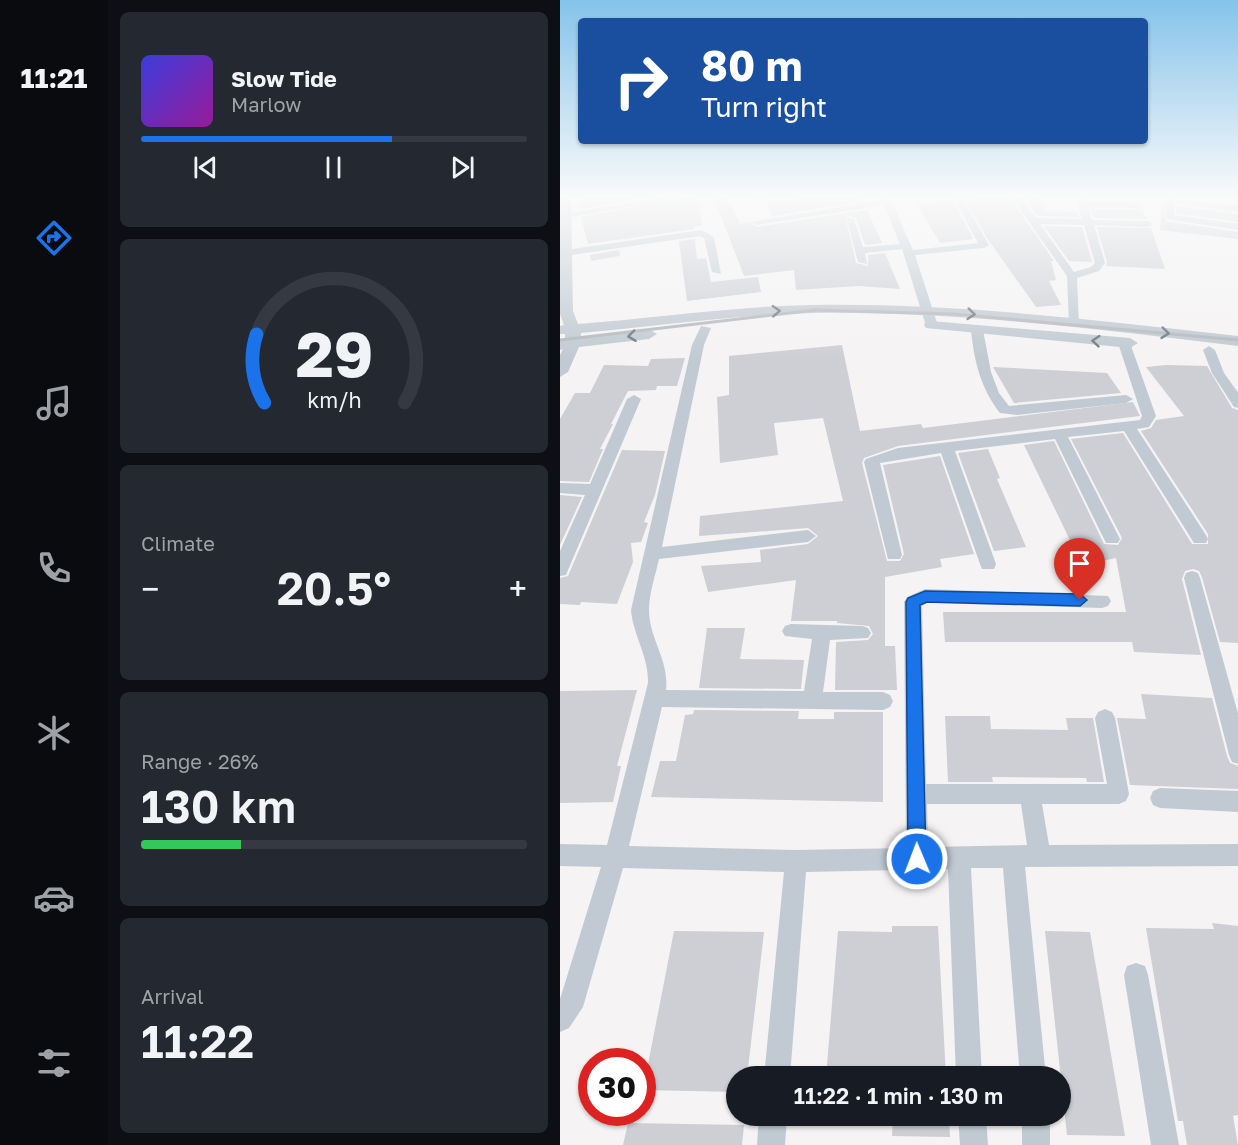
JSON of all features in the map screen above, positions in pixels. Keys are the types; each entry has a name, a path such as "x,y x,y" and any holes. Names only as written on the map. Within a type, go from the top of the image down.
{"street":[{"path":"560,372 566,337 563,314 565,253 576,251"},
{"path":"712,251 717,272"},
{"path":"860,251 863,262"},
{"path":"908,251 931,319"},
{"path":"1056,251 1073,276 1075,324"},
{"path":"1073,276 1095,269 1100,263 1097,251"},
{"path":"931,319 977,330 1238,352"},
{"path":"566,337 732,320 854,323 931,319 1075,324 1238,340"},
{"path":"566,337 705,328 732,320"},
{"path":"560,1019 570,1007 615,857 655,698 658,675 640,624 640,610 698,345 705,328"},
{"path":"977,330 979,355 998,401 1005,410 1017,411 1126,399"},
{"path":"894,555 871,462 898,453 1144,424 1149,416 1124,343"},
{"path":"1209,350 1217,373 1238,404"},
{"path":"560,570 634,399"},
{"path":"1129,427 1200,539"},
{"path":"1059,434 1112,539"},
{"path":"946,447 988,564"},
{"path":"560,488 594,490"},
{"path":"653,554 808,536"},
{"path":"1192,578 1238,755"},
{"path":"917,859 913,602 925,597 1102,601"},
{"path":"791,631 862,633"},
{"path":"812,700 822,632"},
{"path":"655,698 883,701"},
{"path":"916,794 1119,794 1105,718"},
{"path":"1030,795 1040,856"},
{"path":"1160,798 1238,802"},
{"path":"560,855 796,861 1238,855"},
{"path":"1013,857 1032,1066"},
{"path":"959,858 968,1066"},
{"path":"778,1066 796,861"},
{"path":"1136,975 1165,1145"},
{"path":"771,1145 772,1126"},
{"path":"973,1126 974,1145"},
{"path":"1036,1126 1036,1145"}],"building":[{"path":"619,251 620,256 591,261 590,255"},
{"path":"680,251 696,251 697,259 706,258 711,282 758,277 761,292 687,301"},
{"path":"735,251 853,251 856,263 868,266 868,255 885,253 900,289 859,286 796,290 794,270 744,276"},
{"path":"997,251 1047,251 1054,261 1051,261 1056,280 1049,281 1061,305 1036,307"},
{"path":"1062,251 1089,251 1092,262 1069,261"},
{"path":"1104,251 1159,251 1165,269 1106,266"},
{"path":"842,345 860,431 921,424 923,428 1133,402 1140,416 898,446 864,458 862,463 887,561 900,561 904,554 883,465 940,456 974,554 940,559 942,567 885,577 885,646 895,646 897,690 835,690 836,642 868,640 873,634 869,626 837,623 837,621 791,621 796,580 708,592 701,566 761,562 760,550 808,544 818,536 808,528 699,536 700,516 843,501 823,418 774,423 778,455 720,463 717,397 729,395 729,356"},
{"path":"685,358 677,386 657,386 656,390 628,391 600,449 603,449 589,482 560,481 560,419 575,393 590,393 604,365 648,366 651,359"},
{"path":"1207,366 1232,408 1238,410 1238,643 1220,642 1202,577 1199,571 1193,569 1185,571 1182,579 1201,655 1134,652 1132,642 945,642 943,612 1126,612 1116,558 1082,565 1024,445 1054,441 1104,544 1118,545 1122,538 1071,439 1123,433 1192,544 1208,544 1208,534 1141,431 1151,428 1156,420 1184,416 1146,367"},
{"path":"993,367 1107,373 1121,393 1014,403"},
{"path":"988,449 1000,478 997,479 1026,547 994,551 958,453"},
{"path":"622,450 665,451 655,495 644,522 648,523 641,542 631,543 633,562 617,604 581,602 580,605 560,604 560,578 568,576"},
{"path":"560,495 582,497 560,545"},
{"path":"707,628 745,628 740,659 804,660 801,689 699,688"},
{"path":"637,690 617,766 621,766 613,802 560,803 560,691"},
{"path":"1141,694 1212,698 1227,756 1230,763 1238,766 1238,789 1130,785 1117,718 1146,719"},
{"path":"694,710 799,711 798,719 834,719 834,712 883,712 883,802 651,797 660,761 676,761 685,715 693,714"},
{"path":"945,716 990,716 991,729 1068,730 1066,718 1093,718 1104,782 1087,782 1086,778 992,777 993,782 948,782"},
{"path":"1212,923 1238,926 1238,1115 1233,1116 1238,1145 1187,1145 1183,1121 1178,1121 1146,928 1214,929"},
{"path":"892,926 938,926 945,1066 827,1066 838,931 892,932"},
{"path":"674,931 764,932 748,1066 726,1066 726,1092 656,1090 656,1048 651,1048"},
{"path":"1045,931 1090,932 1125,1136 1067,1135 1066,1126 1071,1126 1071,1066 1060,1066"},
{"path":"656,1123 744,1126 742,1145 623,1145 627,1126 656,1126"},
{"path":"892,1126 949,1126 950,1137 892,1136"}],"railway":[{"path":"560,340 816,310 954,314 1239,340"}],"route":[{"path":"917,859 913,602 925,597 1080,600"}]}
